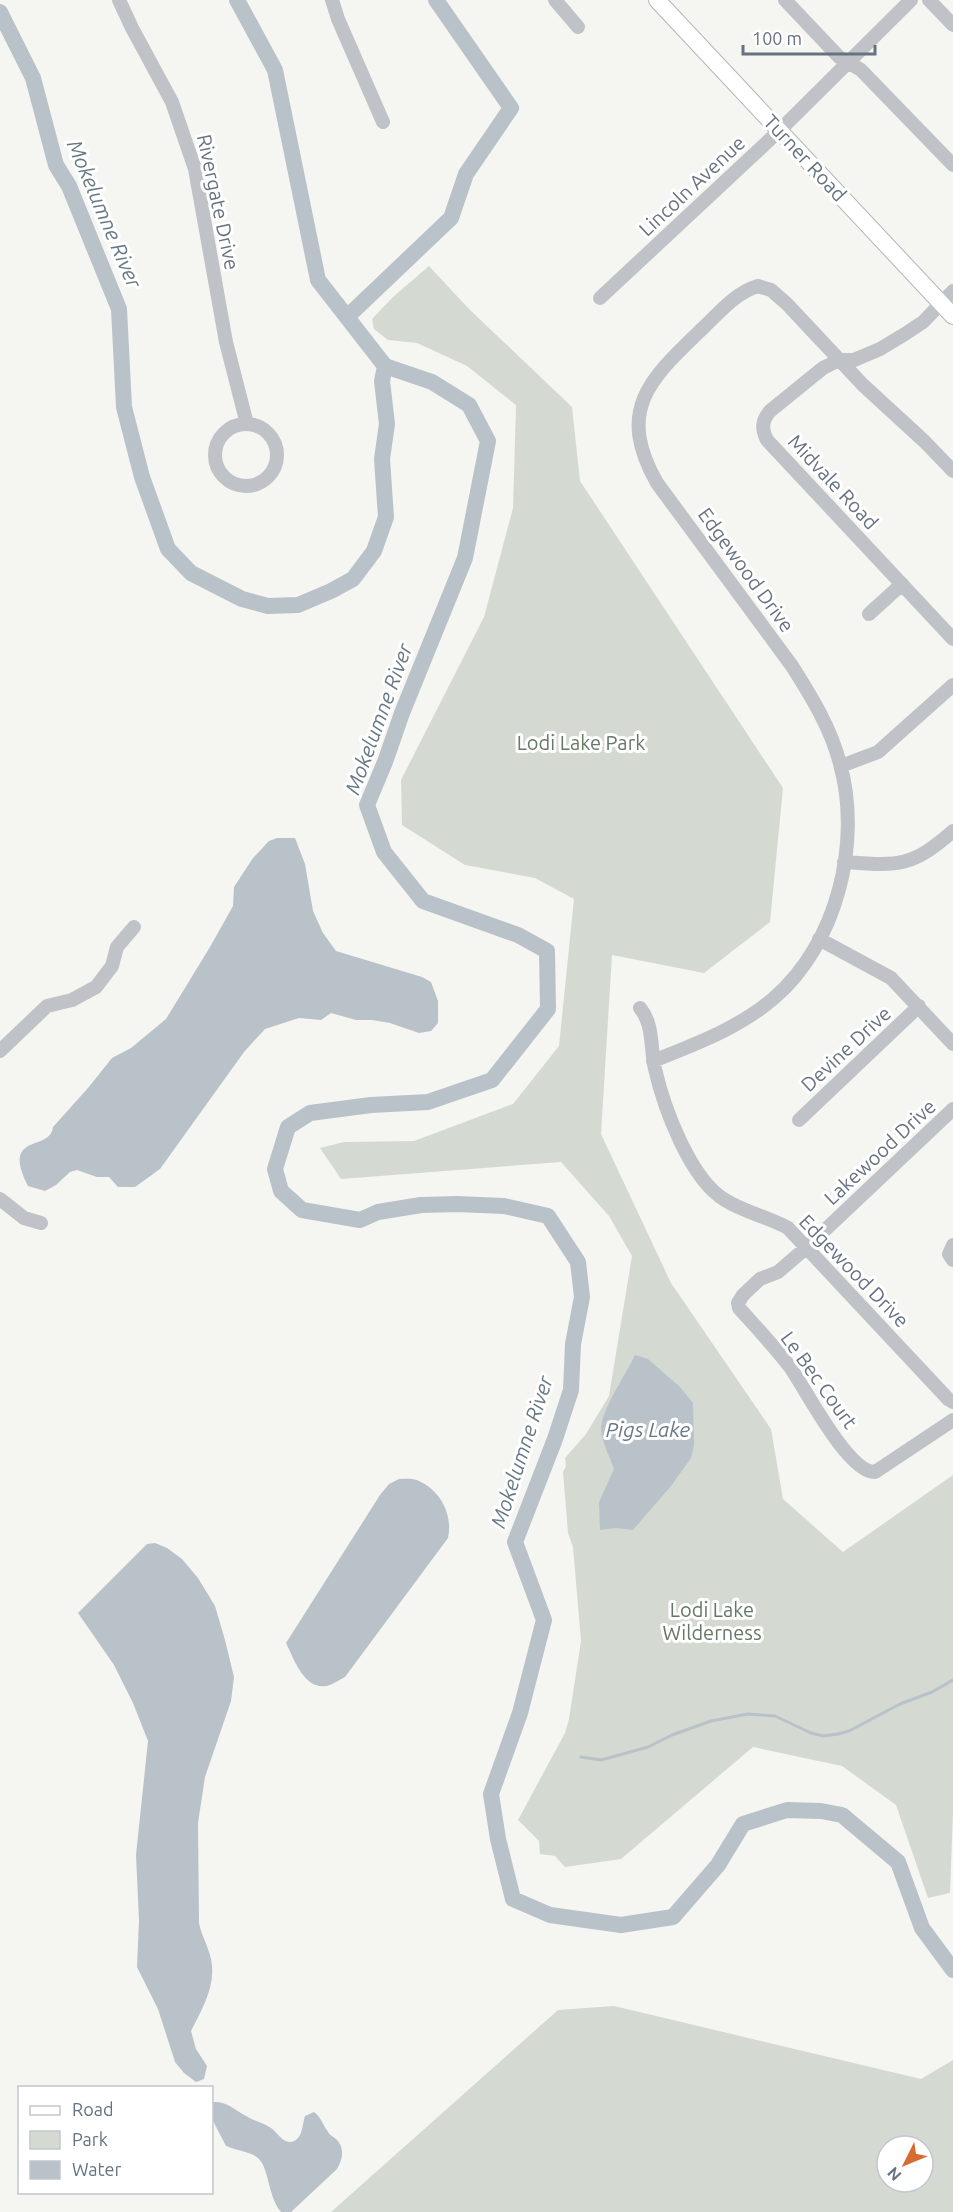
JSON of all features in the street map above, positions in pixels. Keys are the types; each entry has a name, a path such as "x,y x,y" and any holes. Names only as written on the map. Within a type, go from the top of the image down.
{"main road":[{"name":"Turner Road","path":"657,0 953,316"}],"street":[{"name":"Rivergate Drive","path":"119,0 172,102 195,169 226,342 247,424"},
{"path":"332,0 383,122"},
{"path":"555,0 578,27"},
{"path":"785,0 839,57 861,70 953,165"},
{"name":"Lincoln Avenue","path":"600,298 779,131 911,0"},
{"path":"929,0 953,25"},
{"name":"Edgewood Drive","path":"653,1061 705,1041 747,1018 774,998 796,976 819,939 836,897 848,835 846,795 841,766 824,720 792,666 657,483 648,466 639,439 645,394 669,361 739,294 758,286 771,290 796,313 839,360 953,471"},
{"path":"839,360 854,360 880,349 923,322 953,291"},
{"name":"Midvale Road","path":"839,360 823,369 770,411 764,418 764,433 767,440 953,639"},
{"path":"247,424 256,425 265,430 272,438 277,449 277,460 273,471 264,480 255,485 244,486 231,482 222,475 216,465 214,452 218,440 226,430 236,425 247,424"},
{"path":"869,614 902,584"},
{"path":"841,766 878,752 953,685"},
{"path":"844,862 884,865 903,863 920,857 953,831"},
{"path":"0,1051 47,1006 72,1000 96,987 112,966 117,947 134,927"},
{"path":"819,939 891,978 953,1044"},
{"name":"Devine Drive","path":"799,1120 919,1006"},
{"name":"Edgewood Drive","path":"640,1008 650,1024 653,1061 659,1088 691,1164 700,1178 726,1201 788,1228 953,1402"},
{"name":"Lakewood Drive","path":"807,1247 953,1109"},
{"path":"0,1199 24,1218 40,1223"},
{"name":"Le Bec Court","path":"807,1247 778,1272 760,1279 738,1303 739,1308 789,1366 821,1420 860,1465 870,1472 875,1472 953,1420"}],"green space":[{"name":"Lodi Lake Park","path":"429,266 469,309 572,407 580,481 783,788 770,922 704,973 612,955 601,1134 671,1283 771,1429 783,1499 843,1552 953,1475 953,1811 950,1893 928,1898 896,1805 842,1766 753,1747 621,1859 565,1867 555,1856 540,1854 539,1841 518,1820 565,1733 569,1719 581,1641 573,1547 568,1533 563,1472 566,1466 565,1458 586,1434 609,1396 632,1256 609,1216 561,1162 341,1179 320,1148 344,1142 414,1141 513,1104 559,1046 574,899 535,878 465,865 402,825 401,780 484,617 513,508 516,405 467,366 417,343 388,340 374,329 372,319 393,297"},
{"path":"614,2006 921,2079 953,2060 953,2212 331,2212 558,2010"}],"water":[{"path":"277,838 295,838 305,864 313,911 323,933 336,951 422,977 431,982 438,1001 438,1023 431,1031 419,1033 390,1023 356,1020 331,1013 321,1020 299,1018 265,1029 244,1052 160,1169 135,1187 118,1187 109,1177 97,1177 77,1170 70,1172 56,1185 45,1191 28,1186 21,1169 20,1158 23,1150 50,1134 53,1127 112,1058 131,1048 166,1019 233,906 234,887 253,858 269,841"},
{"name":"Pigs Lake","path":"635,1355 648,1359 680,1387 693,1403 694,1445 691,1458 671,1486 633,1530 616,1528 600,1530 599,1502 614,1469 602,1438 602,1420"},
{"path":"399,1479 419,1481 427,1485 439,1497 449,1521 448,1538 345,1677 327,1686 319,1686 312,1683 301,1672 286,1643 380,1495 389,1484"},
{"path":"155,1543 167,1548 182,1559 198,1578 215,1606 234,1677 231,1701 205,1777 198,1823 199,1923 210,1955 212,1975 208,1994 191,2031 196,2049 207,2066 204,2079 196,2082 175,2062 158,2009 137,1967 139,1920 136,1855 148,1741 133,1703 114,1665 78,1613 147,1544"},
{"path":"213,2102 230,2106 271,2128 287,2142 294,2141 300,2136 305,2116 314,2112 340,2144 342,2155 337,2169 291,2212 281,2212 273,2198 262,2162 251,2154 226,2146 213,2121"}],"waterway":[{"path":"237,0 275,70 318,280 385,366"},
{"path":"347,317 451,218 466,174 511,108 436,0"},
{"name":"Mokelumne River","path":"0,12 33,78 56,165 69,186 119,309 124,407 142,477 168,549 191,573 242,599 268,606 298,605 353,579 374,551 386,517 382,459 387,424 382,381 385,366 432,382 469,405 488,441 465,558 367,805 384,852 423,901 518,935 547,951 548,1009 492,1080 428,1102 371,1105 310,1113 288,1127 275,1169 281,1191 302,1210 360,1220 378,1212 421,1205 457,1204 504,1206 548,1216 578,1262 582,1297 573,1344 571,1390 555,1439 515,1542 544,1620 520,1713 491,1794 498,1839 513,1899 550,1915 621,1925 673,1917 718,1865 743,1824 787,1810 821,1811 842,1815 898,1862 922,1928 953,1970"},
{"path":"581,1757 601,1760 648,1747 672,1735 711,1721 748,1714 775,1716 811,1733 823,1736 838,1734 849,1731 953,1680"}],"park label":[{"name":"Lodi Lake Wilderness","path":"712,1622"}]}
